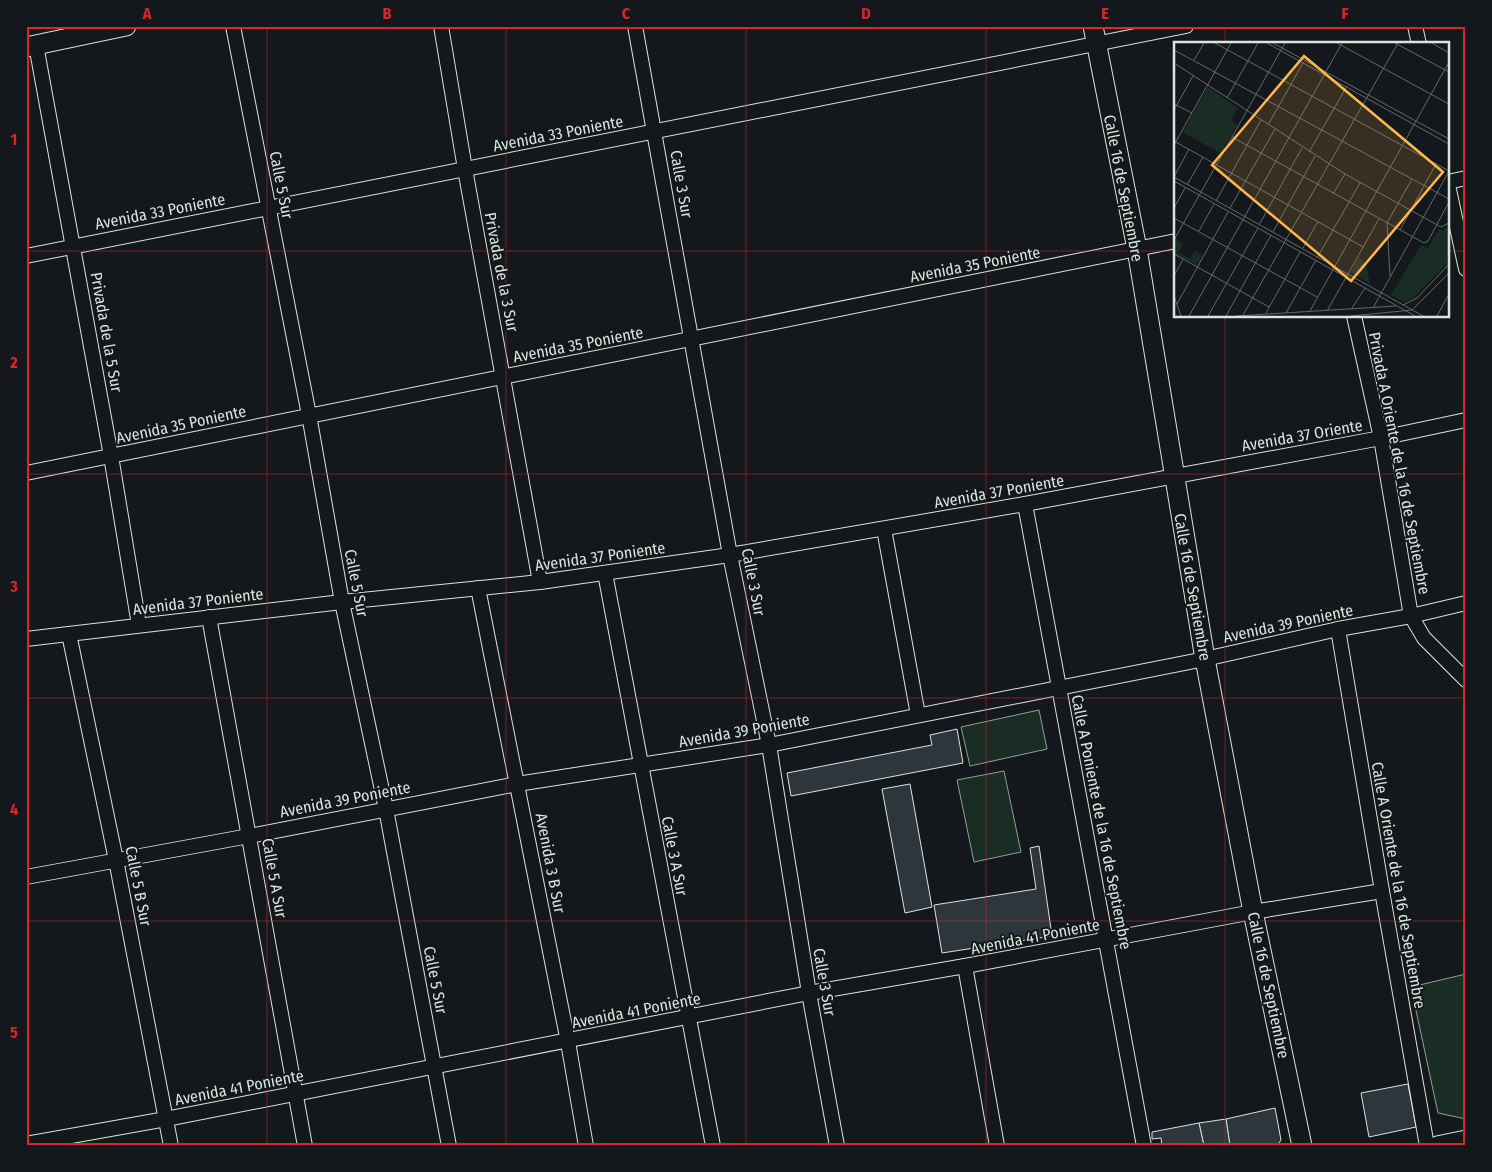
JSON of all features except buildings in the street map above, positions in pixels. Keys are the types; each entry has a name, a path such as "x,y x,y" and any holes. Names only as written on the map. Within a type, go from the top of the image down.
{"street":[{"path":"31,46 126,26"},
{"name":"Calle 5 Sur","path":"233,26 309,415 342,602 386,809 449,1146"},
{"name":"Privada de la 3 Sur","path":"441,26 540,582"},
{"name":"Calle 3 Sur","path":"635,26 730,556 769,745 809,993 837,1146"},
{"name":"Avenida 33 Poniente","path":"26,256 654,132 1094,35 1186,26"},
{"path":"1415,26 1419,42"},
{"name":"Calle 16 de Septiembre","path":"1094,35 1137,249 1205,659 1253,912 1302,1146"},
{"name":"Privada de la 5 Sur","path":"31,46 74,246 139,625"},
{"path":"1450,182 1466,178"},
{"path":"1450,193 1466,269"},
{"name":"Avenida 35 Poniente","path":"26,473 1174,241"},
{"name":"Privada A Oriente de la 16 de Septiembre","path":"1354,318 1381,438 1411,616"},
{"name":"Avenida 37 Oriente","path":"1174,476 1381,438 1466,420"},
{"name":"Avenida 37 Poniente","path":"26,639 342,602 605,574 730,556 1174,476"},
{"name":"Calle A Poniente de la 16 de Septiembre","path":"1025,504 1144,1146"},
{"path":"884,529 918,715"},
{"name":"Calle 3 A Sur","path":"605,574 713,1146"},
{"name":"Avenida 3 B Sur","path":"478,588 568,1042 586,1146"},
{"name":"Avenida 39 Poniente","path":"26,877 517,784 769,745 1205,659 1466,603"},
{"path":"1411,616 1424,638 1466,680"},
{"name":"Calle 5 A Sur","path":"209,617 305,1146"},
{"name":"Calle A Oriente de la 16 de Septiembre","path":"1338,629 1427,1146"},
{"name":"Calle 5 B Sur","path":"70,634 116,860 170,1146"},
{"name":"Avenida 41 Poniente","path":"26,1144 568,1042 809,993 1253,912 1382,891"},
{"path":"965,966 997,1146"},
{"path":"1438,1146 1466,1140"}],"green space":[{"path":"1039,710 1047,749 970,766 961,727"},
{"path":"1004,771 1021,852 974,862 957,780"},
{"path":"1466,974 1466,1119 1438,1113 1411,987"}]}
